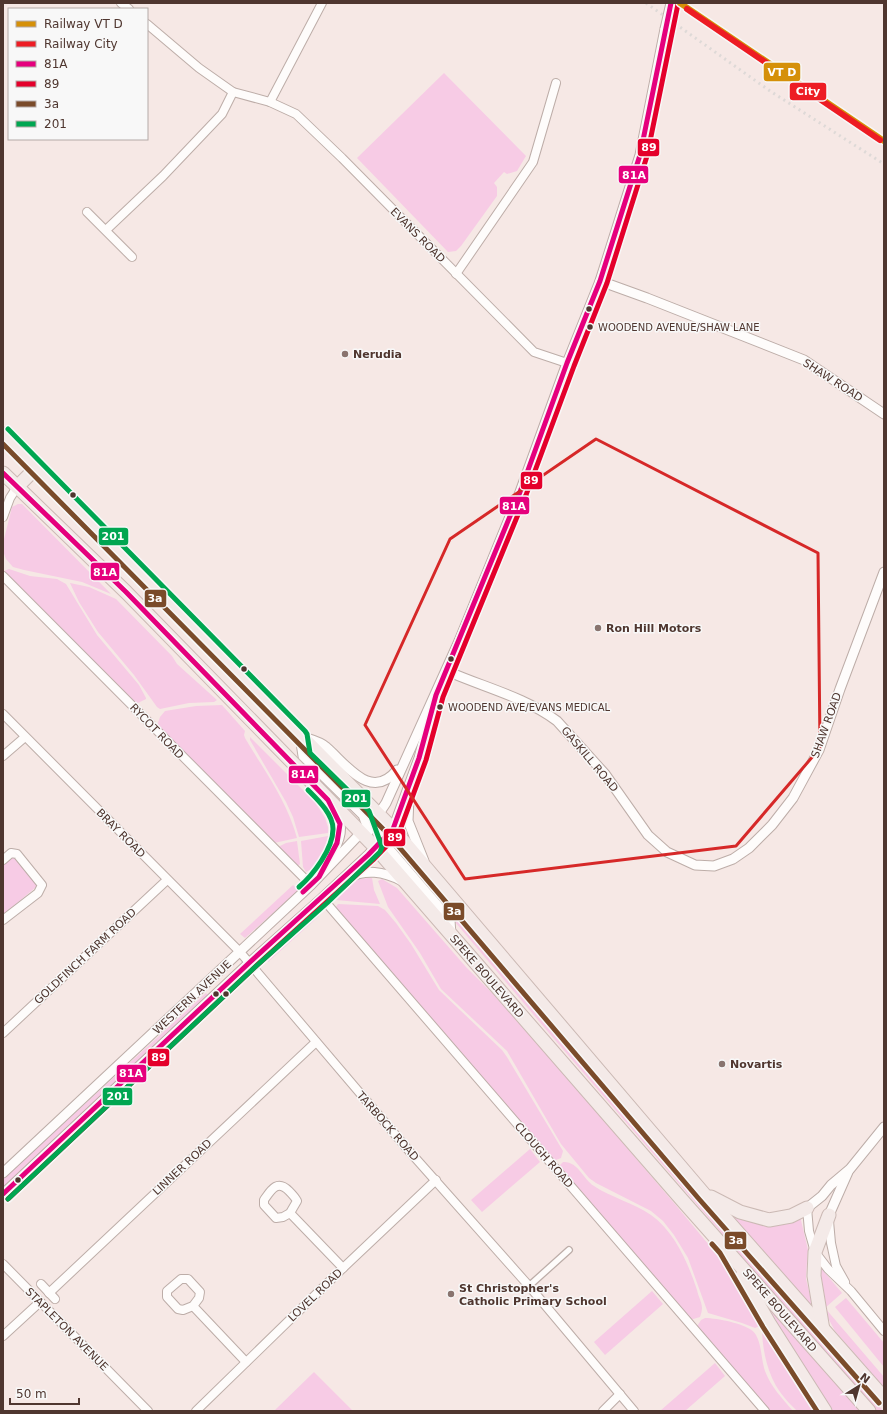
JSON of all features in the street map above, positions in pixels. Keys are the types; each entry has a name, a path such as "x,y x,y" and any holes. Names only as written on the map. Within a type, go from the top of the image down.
{"highway":[{"name":"SPEKE BOULEVARD","path":"3,434 378,815 389,833 431,874 704,1194 884,1398"},
{"path":"17,487 36,468"},
{"name":"SPEKE BOULEVARD","path":"3,472 126,592 328,800 364,830 375,847 451,935 869,1411"},
{"path":"704,1194 740,1212 769,1220 791,1216 807,1208"},
{"path":"823,1330 814,1276 815,1252 829,1215"},
{"path":"726,1249 825,1411"}],"street":[{"path":"270,102 322,3"},
{"path":"364,830 363,815 303,756 300,736 325,745 360,778 372,783 382,782 391,777 404,760 447,671 520,492 567,364 600,281 640,155 671,3"},
{"name":"EVANS ROAD","path":"148,25 199,68 233,92 270,102 296,114 342,158 534,352 567,364"},
{"path":"456,274 533,162 556,83"},
{"path":"106,230 163,176 222,114 233,92"},
{"path":"87,212 132,256"},
{"name":"SHAW ROAD","path":"600,281 804,360 884,414"},
{"path":"3,517 10,498 17,487"},
{"name":"SHAW ROAD","path":"714,866 734,859 749,848 772,826 793,798 819,750 884,572"},
{"name":"RYCOT ROAD","path":"3,576 311,885"},
{"name":"GASKILL ROAD","path":"447,671 500,691 548,714 557,721 605,774 648,834 667,852 695,865 714,866"},
{"path":"431,874 421,855 408,822 409,797 436,695"},
{"name":"BRAY ROAD","path":"3,714 240,952 249,963"},
{"path":"3,756 26,737"},
{"path":"419,758 389,833 389,849 450,920 451,935"},
{"name":"WESTERN AVENUE","path":"3,1173 319,877 378,815 386,803 404,760"},
{"path":"319,877 337,843 339,834 340,824 328,800"},
{"name":"WESTERN AVENUE","path":"3,1194 249,963 322,898 389,833"},
{"path":"3,860 10,853 17,854 42,884 38,893 3,920"},
{"path":"340,881 365,871 381,873 394,877 407,884"},
{"name":"GOLDFINCH FARM ROAD","path":"3,1033 167,880"},
{"name":"CLOUGH ROAD","path":"322,898 765,1411"},
{"name":"TARBOCK ROAD","path":"249,963 529,1286 634,1411"},
{"name":"LINNER ROAD","path":"41,1284 52,1296 316,1042"},
{"path":"884,1127 850,1169 807,1208 809,1231 815,1252 828,1269 851,1291 884,1331"},
{"path":"850,1169 829,1215 831,1242 836,1266 851,1291"},
{"name":"LOVEL ROAD","path":"196,1411 436,1180"},
{"path":"290,1213 343,1268"},
{"path":"529,1286 569,1250"},
{"name":"STAPLETON AVENUE","path":"3,1264 148,1411"},
{"path":"3,1336 40,1302"},
{"path":"193,1306 246,1362"},
{"path":"603,1411 620,1394"}],"highlighted area":[{"path":"596,439 818,553 820,748 736,846 465,879 365,725 450,539"}],"shaded area":[{"path":"444,73 526,156 517,171 507,174 504,172 494,183 497,187 497,196 461,246 456,251 448,252 357,158"},
{"path":"22,504 111,594 82,582 13,567 6,559 3,551 3,543 12,507"},
{"path":"9,569 30,576 57,579 66,584 97,635 139,685 146,699 136,704 4,571"},
{"path":"70,583 89,587 116,599 172,656 177,664 217,700 214,702 189,703 160,709 157,707 134,675 98,632 79,602"},
{"path":"222,705 245,731 245,738 281,799 293,824 297,838 274,843 157,726 160,717 165,711 196,706"},
{"path":"250,737 315,802 325,818 328,833 299,837 293,817 286,802 250,740"},
{"path":"328,836 324,849 317,863 312,869 306,872 303,867 301,841"},
{"path":"297,841 300,864 297,867 278,847 286,843"},
{"path":"397,848 883,1411 875,1411 549,1033 395,851"},
{"path":"10,858 15,858 36,881 36,887 3,915 3,864"},
{"path":"372,878 374,890 380,904 336,900 342,890 352,882"},
{"path":"382,879 397,888 466,967 492,993 564,1074 724,1263 764,1324 755,1328 708,1313 688,1258 674,1235 663,1221 651,1211 589,1178 561,1144 507,1051 441,989 420,953 388,907 378,881"},
{"path":"293,885 299,890 245,938 240,934"},
{"path":"338,904 378,906 385,910 411,944 439,990 502,1050 507,1057 563,1151 561,1158 553,1161 335,908"},
{"path":"314,911 319,916 268,962 264,958"},
{"path":"206,993 209,996 3,1187 3,1179"},
{"path":"530,1149 540,1162 482,1212 471,1200"},
{"path":"563,1162 573,1164 590,1183 600,1190 651,1215 667,1230 680,1249 693,1280 702,1306 700,1317 690,1320 559,1168"},
{"path":"730,1216 768,1224 800,1216 808,1250 806,1279 812,1303 819,1319"},
{"path":"815,1261 842,1293 825,1308 884,1377 884,1388 835,1331 820,1303"},
{"path":"757,1289 860,1411 831,1411 784,1338"},
{"path":"652,1291 663,1304 605,1355 594,1342"},
{"path":"846,1298 884,1343 884,1367 835,1307"},
{"path":"705,1318 733,1322 753,1331 759,1344 767,1377 793,1411 769,1411 696,1328 701,1320"},
{"path":"764,1331 814,1411 797,1411 780,1392 769,1371 765,1356 762,1332"},
{"path":"715,1363 725,1376 685,1411 660,1411"},
{"path":"314,1372 353,1411 275,1410"}],"railway":[{"path":"646,3 770,91 884,164"}],"transit line":[{"name":"81A","path":"3,1194 249,963 368,855 393,829 419,758 436,695 520,492 567,363 600,281 640,155 671,3"},
{"path":"680,3 884,141"},
{"name":"89","path":"8,1199 254,968 373,860 399,833 426,760 443,697 526,495 574,366 607,283 647,156 678,4"},
{"name":"201","path":"8,429 305,731 307,734 310,753 369,811 382,847 380,852 327,903 254,968 8,1199"},
{"name":"3a","path":"3,444 388,834 699,1199 879,1403"},
{"name":"81A","path":"3,473 126,592 328,800 340,824 337,843 319,877 303,892"},
{"name":"201","path":"299,887 316,869 326,853 330,845 333,829 328,813 308,790"},
{"name":"3a","path":"712,1244 720,1253 763,1327 817,1411"}],"rail line":[{"name":"City","path":"687,9 880,140"}],"place":[{"name":"WOODEND AVENUE/SHAW LANE","path":"590,327"},
{"name":"Nerudia","path":"345,354"},
{"name":"Ron Hill Motors","path":"598,628"},
{"name":"WOODEND AVE/EVANS MEDICAL","path":"440,707"},
{"name":"Novartis","path":"722,1064"},
{"name":"St Christopher's Catholic Primary School","path":"451,1294"}]}
